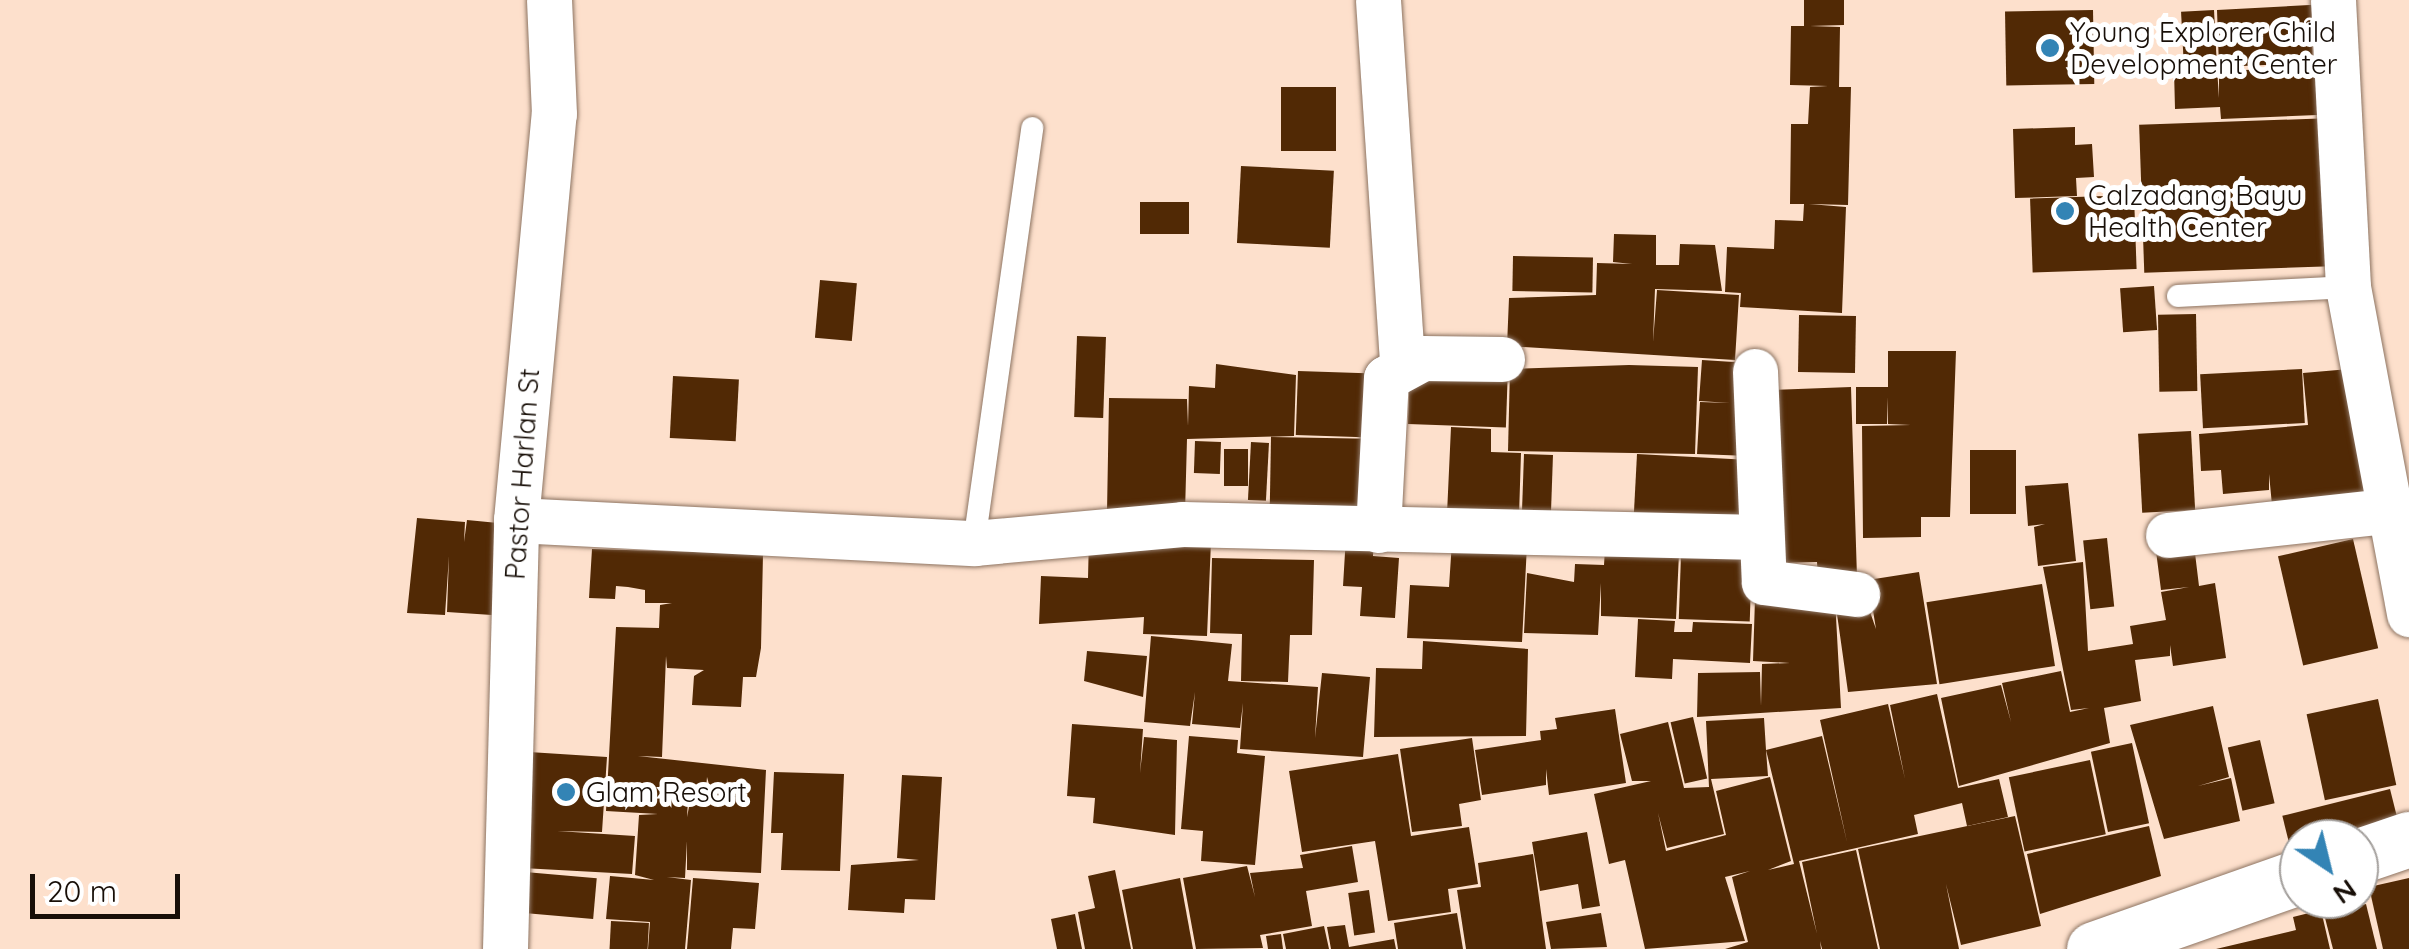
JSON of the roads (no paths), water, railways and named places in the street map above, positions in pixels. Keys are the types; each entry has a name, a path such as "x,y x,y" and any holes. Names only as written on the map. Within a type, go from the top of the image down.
{"street":[{"name":"Pastor Harlan St","path":"505,949 516,520 554,114 549,0"},
{"path":"1378,0 1402,364"},
{"path":"2333,0 2348,287 2394,510 2409,614"},
{"path":"1378,530 1378,418 1386,378 1402,364 1502,359"},
{"path":"1754,371 1760,537 1769,588 1858,594"},
{"path":"2168,535 2394,510"},
{"path":"516,520 974,543 1182,524 1760,537"},
{"path":"2379,849 2409,839"},
{"path":"2094,949 2279,884"}],"lane":[{"path":"974,543 1032,128"},
{"path":"2178,296 2348,287"}],"place":[{"name":"Young Explorer Child Development Center","path":"2050,48"},
{"name":"Calzadang Bayu Health Center","path":"2065,211"},
{"name":"Glam Resort","path":"566,792"}]}
